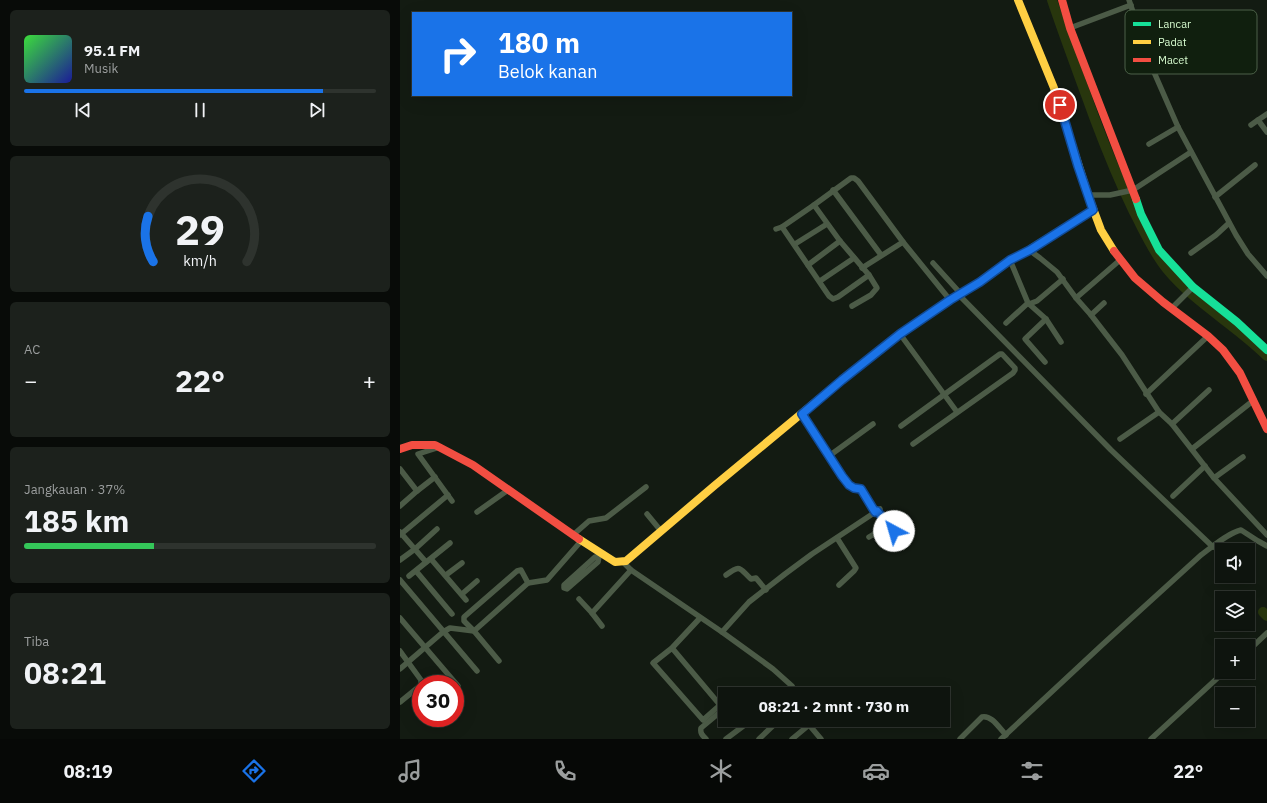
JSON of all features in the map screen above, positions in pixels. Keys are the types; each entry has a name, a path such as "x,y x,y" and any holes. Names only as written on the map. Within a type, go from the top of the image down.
{"street":[{"path":"1018,0 1054,88 1093,210 1101,230 1110,246 1120,260 1143,285 1208,336 1223,350 1240,373 1267,429"},
{"path":"1062,0 1070,28 1130,190 1159,250 1192,288 1237,322 1267,350"},
{"path":"1070,28 1130,2"},
{"path":"1155,74 1178,128 1214,197 1248,254 1267,276"},
{"path":"1250,125 1267,114"},
{"path":"1258,120 1267,132"},
{"path":"1149,144 1178,128"},
{"path":"1088,195 1110,195 1130,190 1191,152"},
{"path":"1214,197 1255,165"},
{"path":"776,229 782,227 851,178 854,178 858,181 902,242 950,300"},
{"path":"833,190 881,256"},
{"path":"814,205 840,241 869,275 877,288 871,295 852,306"},
{"path":"400,449 412,445 435,445 440,447 473,465 582,540 601,556 615,562 626,561 842,380 900,334 1010,260 1030,250 1093,210"},
{"path":"1191,252 1216,235 1229,223"},
{"path":"795,244 827,224"},
{"path":"782,227 829,296 833,299 869,275"},
{"path":"808,265 840,241"},
{"path":"862,268 902,242"},
{"path":"1030,250 1063,279 1076,298 1091,314 1122,355 1159,412 1172,424 1214,478 1267,535"},
{"path":"820,281 854,258"},
{"path":"1010,260 1029,303 1046,319 1061,342"},
{"path":"1076,298 1120,260"},
{"path":"933,263 960,295 1111,450 1212,547"},
{"path":"1006,324 1029,303 1036,301 1063,279"},
{"path":"1172,308 1192,288"},
{"path":"1091,314 1104,303"},
{"path":"1045,362 1025,340 1046,319"},
{"path":"900,334 957,412"},
{"path":"1146,394 1208,336"},
{"path":"901,426 1000,354 1007,358 1015,368 1013,373 912,444"},
{"path":"1172,424 1209,390"},
{"path":"1192,449 1254,400"},
{"path":"1120,440 1159,412"},
{"path":"802,414 849,485 854,488 861,489 894,531"},
{"path":"829,456 873,424"},
{"path":"440,447 418,454 452,501"},
{"path":"1214,478 1243,457"},
{"path":"1173,496 1205,466"},
{"path":"400,469 417,491"},
{"path":"400,506 435,477"},
{"path":"573,534 589,521 606,518 646,487"},
{"path":"477,512 508,490"},
{"path":"448,495 400,533 415,549 446,575 466,600"},
{"path":"722,632 749,602 812,554 878,511"},
{"path":"647,514 661,531"},
{"path":"868,537 874,534 886,521"},
{"path":"400,560 415,549 437,529"},
{"path":"960,739 982,717 986,716 990,718 1003,737 1201,555 1235,531 1241,530 1258,542 1267,546"},
{"path":"836,538 856,568 839,585"},
{"path":"400,669 450,628 474,631 528,583 547,580 582,540"},
{"path":"409,576 450,543"},
{"path":"601,556 598,562 567,589 564,588 564,585 595,557 601,556"},
{"path":"622,561 631,570 722,632 772,669 792,687"},
{"path":"446,575 462,562"},
{"path":"726,575 739,568 752,579 756,578 766,590"},
{"path":"499,661 464,621 464,617 517,571 521,570 523,572 528,583"},
{"path":"592,613 631,570"},
{"path":"416,571 452,614"},
{"path":"400,580 477,671"},
{"path":"462,594 477,581"},
{"path":"579,599 602,626"},
{"path":"400,618 448,675"},
{"path":"672,648 720,705 703,720 653,663 672,648 700,618"},
{"path":"1255,644 1267,633"},
{"path":"400,651 417,675"},
{"path":"1151,739 1216,679"},
{"path":"400,702 412,692"},
{"path":"706,739 700,731 701,728 718,714"},
{"path":"726,739 742,727"},
{"path":"759,739 772,727"},
{"path":"792,739 803,727"},
{"path":"811,727 821,739"},
{"path":"764,734 769,739"}],"waterway":[{"path":"1052,0 1108,153 1128,200 1153,249 1178,282 1267,356"},
{"path":"1263,612 1267,616"}],"traffic: fast":[{"path":"1136,199 1141,214 1159,250 1193,287 1237,322 1267,350"},
{"path":"997,270 1010,260 1029,250 1093,210"}],"traffic: slow":[{"path":"1018,0 1054,88 1088,195 1101,230 1114,251"},
{"path":"579,539 615,562 626,561 848,375"}],"traffic: jam":[{"path":"1062,0 1070,28 1136,199"},
{"path":"1114,251 1135,278 1163,302 1208,336 1223,350 1240,373 1267,429"},
{"path":"848,375 900,334 997,270"},
{"path":"400,449 412,445 437,446 473,465 579,539"}],"route":[{"path":"894,531 877,511 875,512 861,489 854,488 849,485 802,414 900,334 950,300 980,282 1010,260 1030,250 1093,210 1067,132 1060,105"}]}
